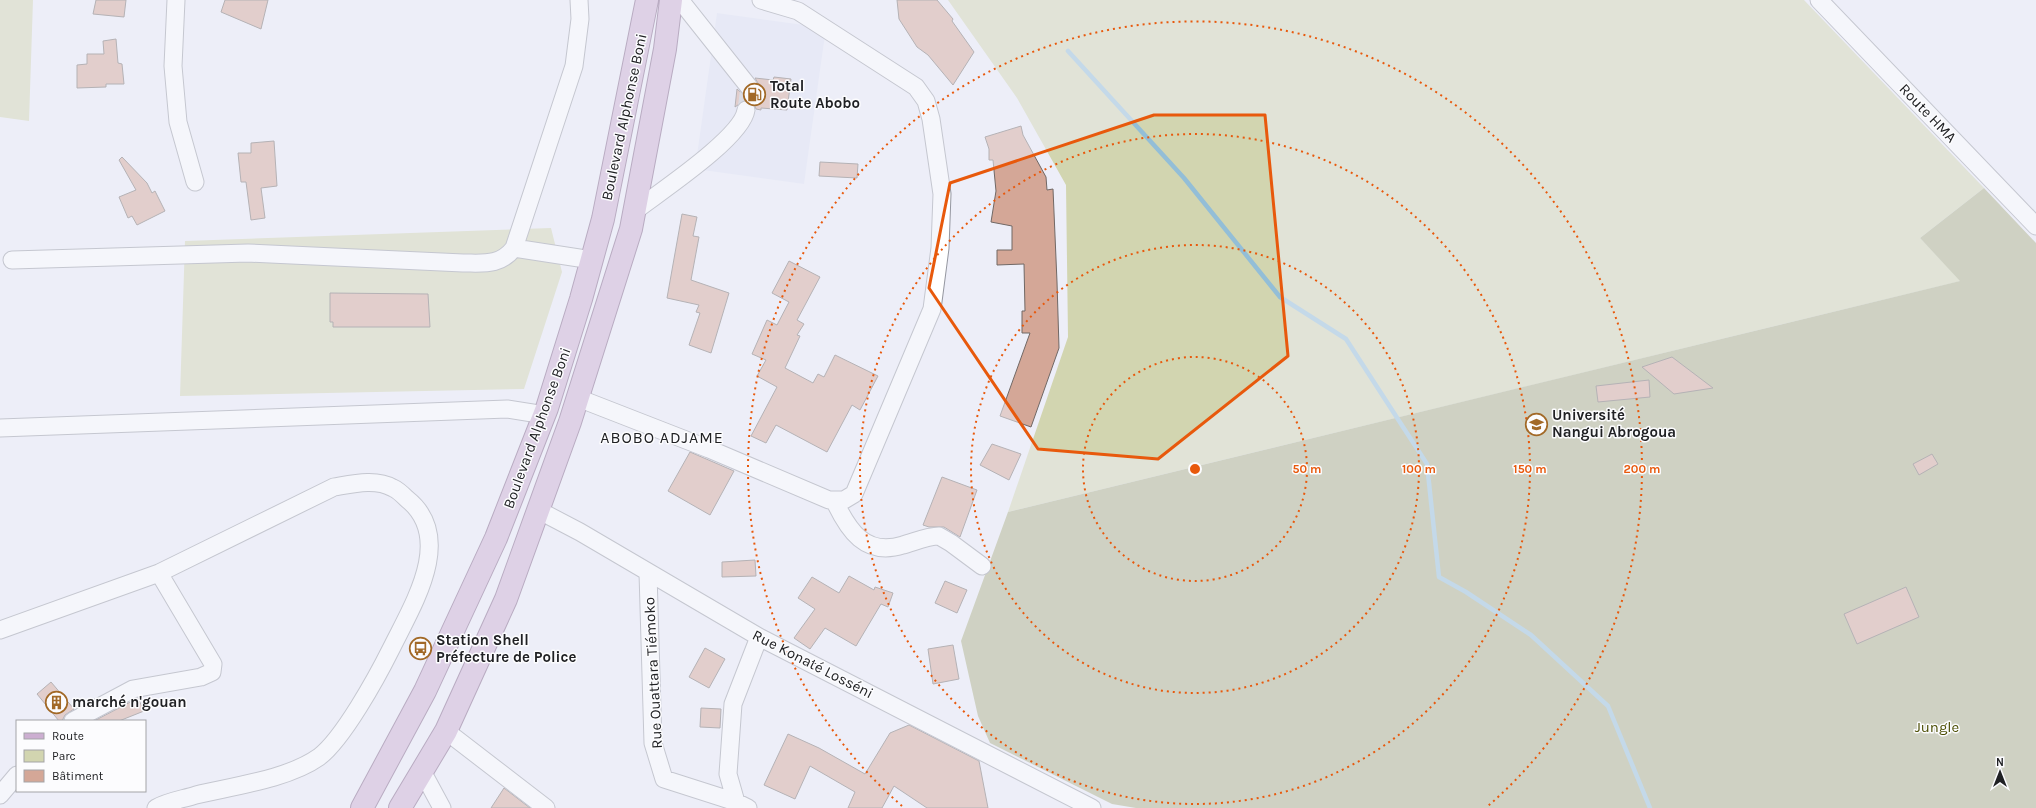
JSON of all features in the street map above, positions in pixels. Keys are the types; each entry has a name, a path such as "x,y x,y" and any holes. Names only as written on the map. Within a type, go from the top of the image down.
{"main road":[{"name":"Boulevard Alphonse Boni","path":"362,808 425,691 496,538 545,415 603,219 648,0"},
{"name":"Boulevard Alphonse Boni","path":"400,808 446,731 506,599 578,398 631,229 665,49 671,0"}],"street":[{"path":"176,0 173,66 178,122 195,182"},
{"path":"12,260 248,253 485,263 496,262 507,258 514,248 574,66 580,19 579,0"},
{"path":"680,0 749,87"},
{"path":"578,398 709,449 828,500 844,500 854,494 932,309 940,248 942,194 932,127 926,101 916,87 798,11 761,0"},
{"name":"Route HMA","path":"1819,0 2036,226"},
{"path":"635,211 727,140 745,116 746,110"},
{"path":"514,248 592,260"},
{"path":"0,428 507,409 545,415"},
{"path":"0,630 159,573 334,487 365,482 392,487 415,505 428,528 429,557 420,590 379,674 334,742 320,756 297,771 180,800 156,808"},
{"path":"834,500 843,519 856,536 868,545 884,548 939,536 945,538 982,566"},
{"name":"Rue Konaté Losséni","path":"538,510 759,637 1092,808"},
{"path":"75,720 133,689 200,677 212,672 213,664 159,573"},
{"name":"Rue Ouattara Tiémoko","path":"648,573 653,743 664,779 742,805"},
{"path":"742,805 728,774 733,704 759,637"},
{"path":"446,731 546,808"},
{"path":"422,771 442,808"},
{"path":"0,795 16,776"}],"highlighted area":[{"path":"1154,115 1265,115 1288,356 1158,459 1038,449 929,288 950,183"}],"shaded area":[{"path":"717,13 826,28 804,184 695,169"}],"green space":[{"path":"0,0 33,0 29,121 0,117"},
{"path":"948,0 1804,0 1984,188 1920,238 1961,281 1008,512 1068,337 1066,185 1017,98"},
{"name":"Jungle","path":"1984,188 2036,243 2036,808 1136,808 1112,804 990,743 978,716 961,641 1008,512 1960,281 1920,238"},
{"path":"551,228 562,272 524,389 180,396 185,241"}],"building":[{"path":"96,0 126,0 124,17 93,14"},
{"path":"225,0 268,0 261,29 221,12"},
{"path":"897,0 937,0 953,19 952,21 974,52 953,85 928,55 917,47 899,19"},
{"path":"116,39 118,63 122,64 124,84 106,84 106,87 77,88 77,65 87,64 87,54 104,54 103,41"},
{"path":"774,77 791,79 787,110 756,109 754,104 745,100 735,107 737,89 745,96 751,97 758,90 759,85 755,78 773,80"},
{"path":"1021,126 1023,135 1046,177 1047,190 1053,189 1057,282 1059,348 1031,427 1000,416 1030,333 1022,333 1022,311 1025,311 1024,264 997,265 997,250 1012,250 1012,226 991,222 996,191 993,160 989,160 989,149 985,137"},
{"path":"274,141 277,186 261,188 265,218 251,220 246,182 241,182 238,153 251,153 251,143"},
{"path":"122,157 147,183 152,193 155,191 165,211 137,225 132,216 128,218 119,197 136,190 119,160"},
{"path":"820,162 858,164 857,178 819,176"},
{"path":"682,214 697,217 693,236 699,237 691,280 729,293 711,353 689,345 700,313 696,312 699,305 667,298"},
{"path":"789,261 820,277 797,320 804,324 797,335 800,336 785,368 813,383 818,374 824,377 835,355 878,376 860,410 852,405 827,452 776,425 766,443 751,436 777,387 757,376 766,360 752,354 767,320 777,325 789,302 772,293"},
{"path":"330,293 428,294 430,327 333,327 333,322 330,322"},
{"path":"1672,357 1713,388 1674,394 1642,367"},
{"path":"1649,380 1650,397 1598,402 1596,386"},
{"path":"992,444 1021,454 1009,480 980,465"},
{"path":"690,452 734,471 710,515 668,491"},
{"path":"1932,454 1938,464 1919,475 1913,464"},
{"path":"942,477 977,490 960,537 944,527 929,527 923,525"},
{"path":"755,560 756,576 722,577 722,562"},
{"path":"849,576 874,590 875,587 893,593 888,607 881,604 856,646 825,628 810,649 794,638 815,609 798,598 812,577 839,593"},
{"path":"945,581 967,590 957,613 935,603"},
{"path":"1906,587 1919,617 1857,644 1844,614"},
{"path":"953,645 959,679 933,684 928,649"},
{"path":"705,648 725,659 709,688 689,677"},
{"name":"marché n'gouan","path":"51,682 74,709 65,715 62,720 58,720 37,694"},
{"path":"138,698 144,711 122,720 96,720"},
{"path":"701,708 721,709 720,728 700,727"},
{"path":"909,725 979,761 988,808 927,808 894,786 882,808 848,808 855,792 810,766 795,799 764,785 788,734 819,748 865,774 890,733"},
{"path":"504,788 530,808 491,808"}],"waterway":[{"path":"1068,51 1184,178 1280,297 1346,339 1427,464 1439,577 1466,592 1531,635 1608,706 1650,808"}],"tunnel":[{"path":"746,110 749,87"}],"place":[{"name":"Total Route Abobo","path":"754,95"},
{"name":"Université Nangui Abrogoua","path":"1537,424"},
{"name":"Station Shell Préfecture de Police","path":"421,649"},
{"name":"marché n'gouan","path":"56,702"}],"district":[{"name":"ABOBO ADJAME","path":"662,437"}]}
